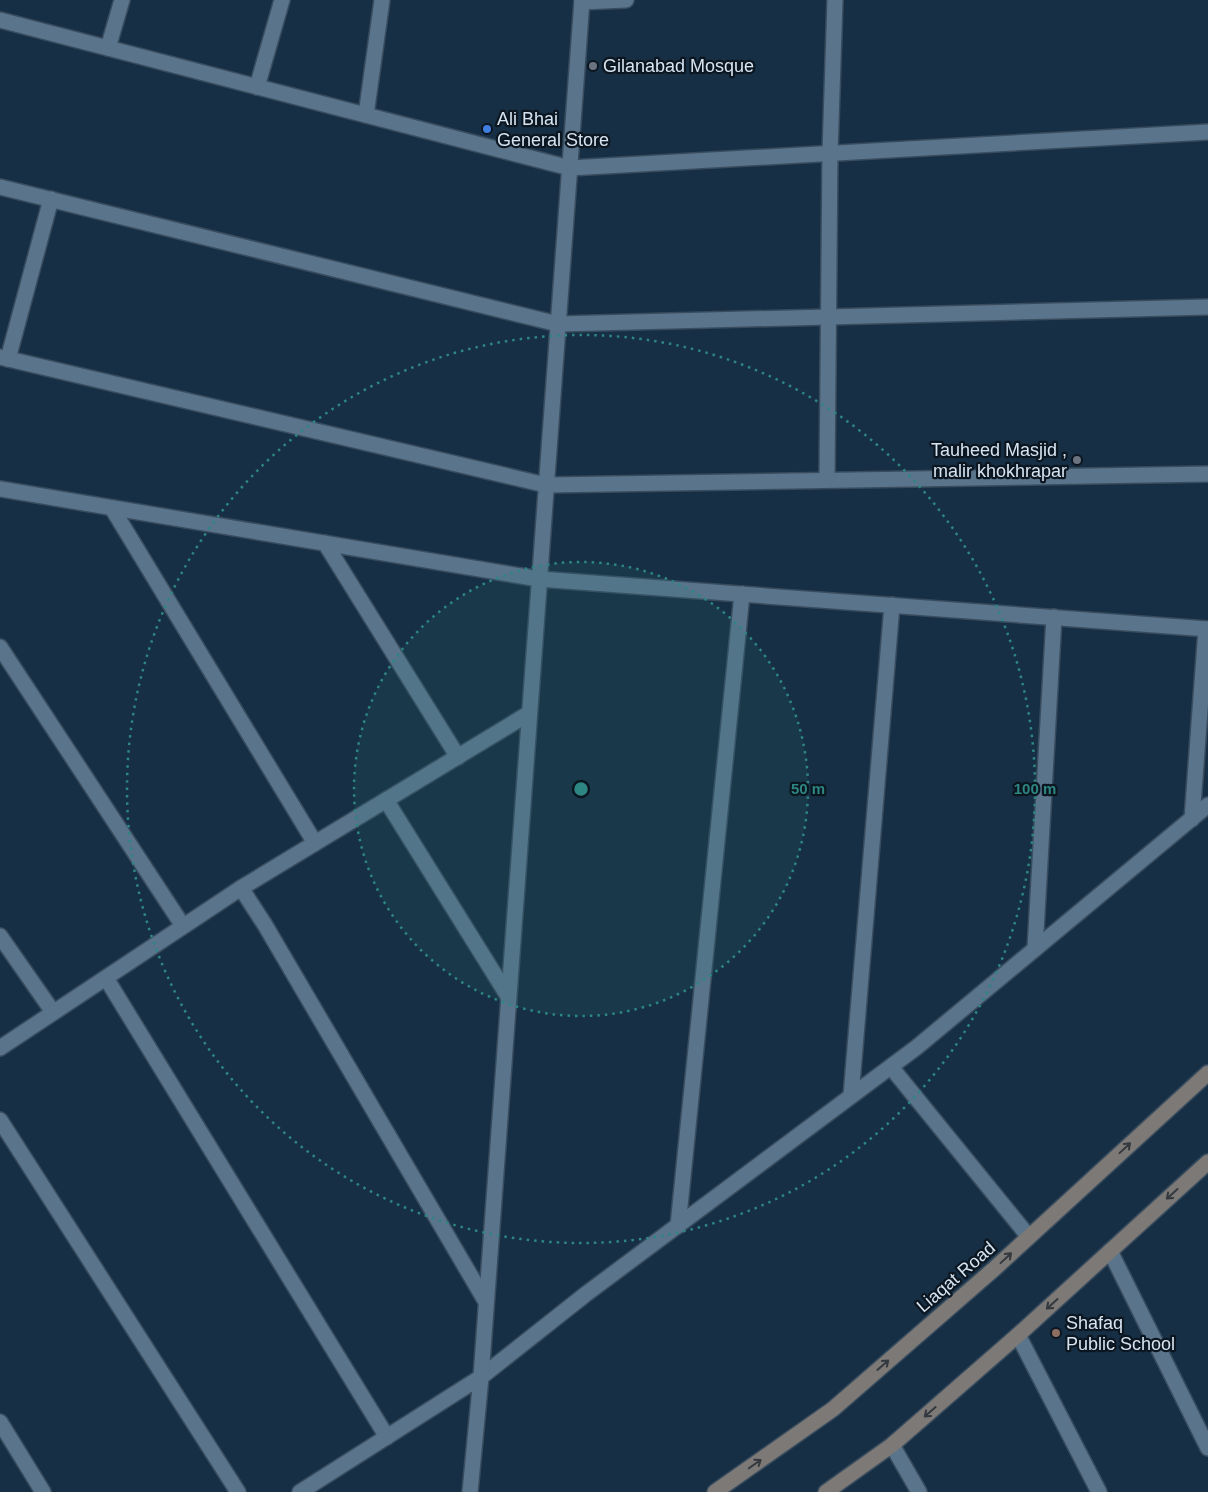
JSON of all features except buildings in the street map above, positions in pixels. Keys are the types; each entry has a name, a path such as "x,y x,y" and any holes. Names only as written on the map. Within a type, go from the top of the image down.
{"main road":[{"name":"Liaqat Road","path":"715,1492 833,1409 994,1269 1208,1073"},
{"path":"826,1492 892,1445 1018,1335 1208,1162"}],"street":[{"path":"108,48 122,0"},
{"path":"257,87 282,0"},
{"path":"366,115 382,0"},
{"path":"470,1492 486,1302 582,1 626,0"},
{"path":"826,480 834,0"},
{"path":"0,20 570,168 1208,132"},
{"path":"0,187 558,324 1208,307"},
{"path":"51,199 4,358 546,485 1208,474"},
{"path":"0,489 539,579 1207,629 1192,818"},
{"path":"112,508 315,843"},
{"path":"325,543 458,757"},
{"path":"678,1226 742,594"},
{"path":"851,1096 892,605"},
{"path":"1035,949 1054,617"},
{"path":"0,647 183,926"},
{"path":"0,1048 241,888 528,714"},
{"path":"386,800 508,996"},
{"path":"300,1492 480,1377 586,1294 917,1048 1208,805"},
{"path":"241,888 270,934 486,1302"},
{"path":"0,936 53,1012"},
{"path":"106,978 387,1437"},
{"path":"891,1067 1029,1237"},
{"path":"0,1120 238,1492"},
{"path":"1110,1251 1208,1448"},
{"path":"1018,1335 1099,1492"},
{"path":"0,1422 43,1492"},
{"path":"892,1445 919,1492"}],"place":[{"name":"Gilanabad Mosque","path":"593,66"},
{"name":"Ali Bhai General Store","path":"487,129"},
{"name":"Tauheed Masjid , malir khokhrapar","path":"1077,460"},
{"name":"Shafaq Public School","path":"1056,1333"}]}
